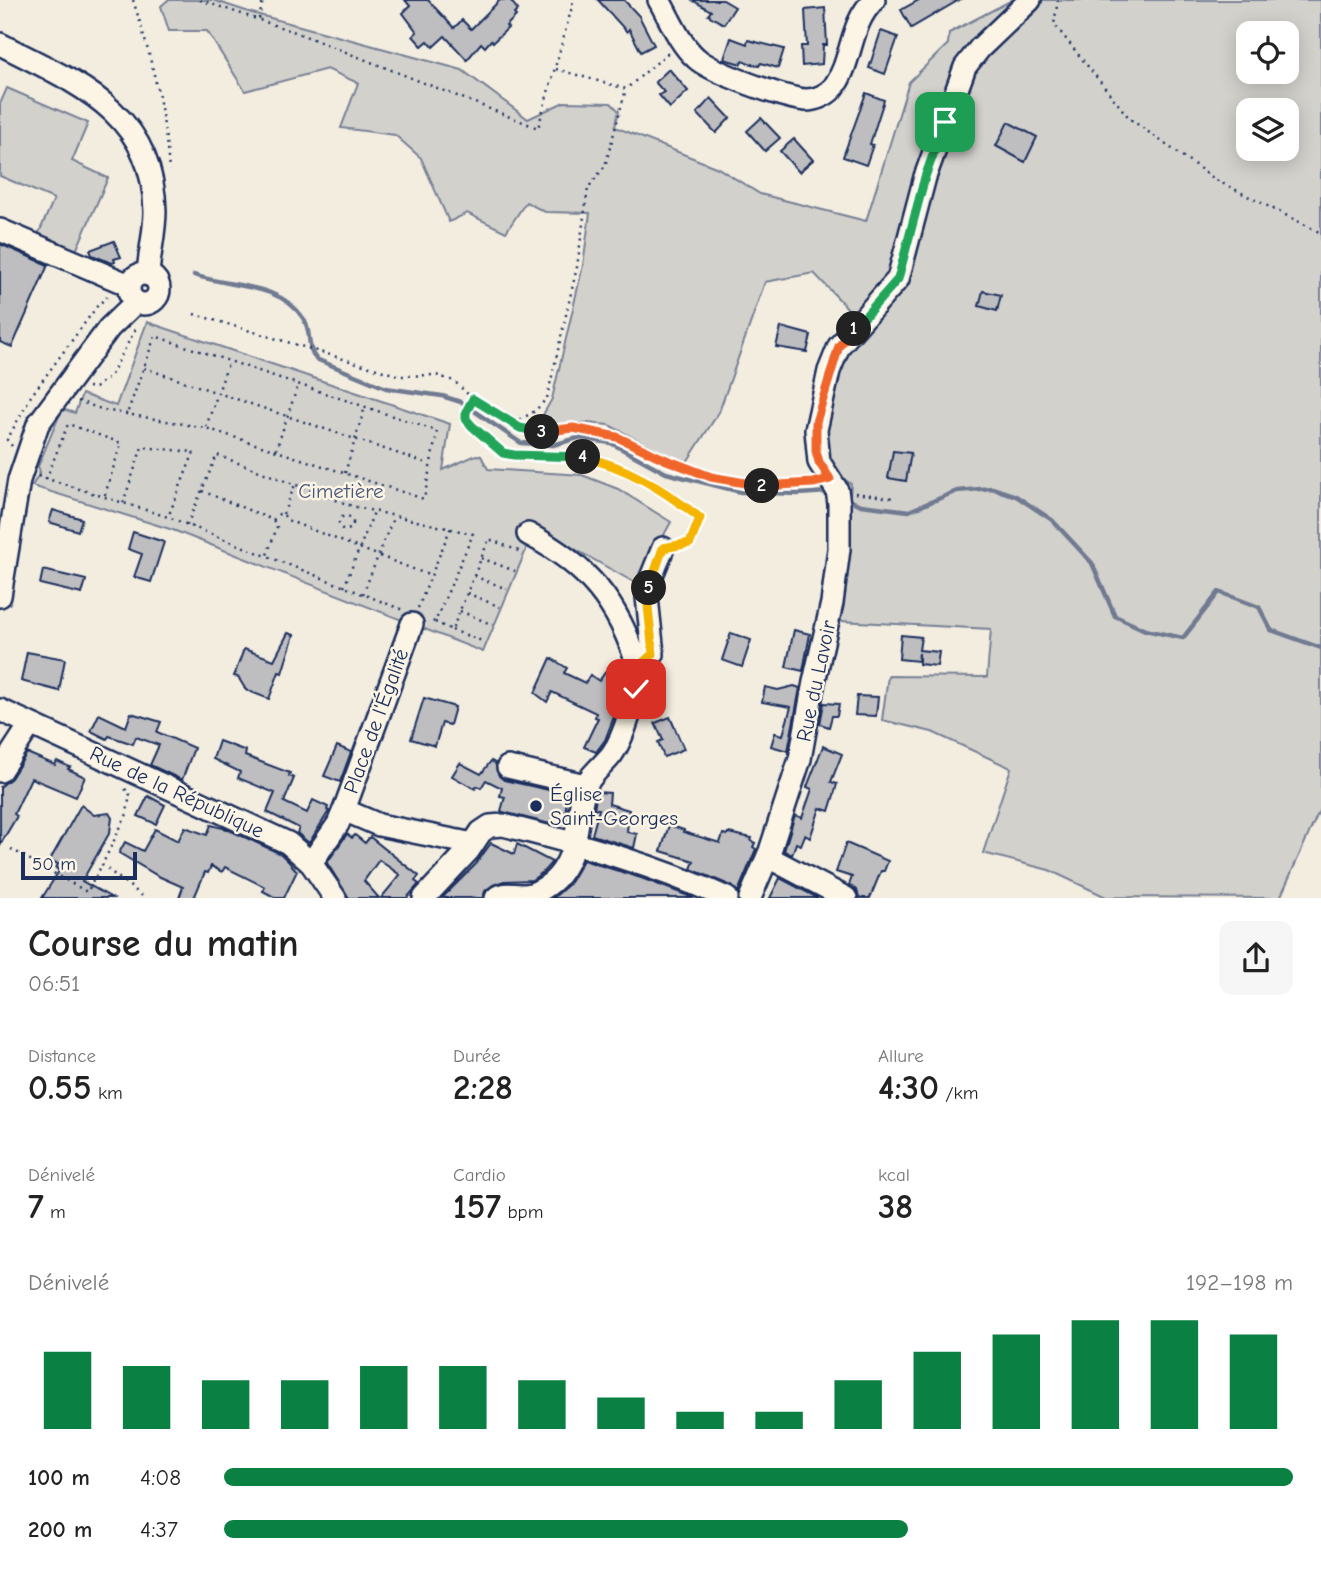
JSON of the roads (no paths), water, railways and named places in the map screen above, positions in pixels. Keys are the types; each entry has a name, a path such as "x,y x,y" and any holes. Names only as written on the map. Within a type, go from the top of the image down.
{"street":[{"path":"659,0 682,41 696,59 717,71 796,99 812,99 828,93 834,87 859,19 874,0"},
{"name":"Rue du Lavoir","path":"750,898 768,857 800,759 832,603 839,550 829,477 816,451 816,422 839,346 898,279 925,177 965,67 1030,0"},
{"path":"0,44 102,100 120,117 139,147 150,177 155,209 137,287 38,424 22,471 5,539 0,596"},
{"path":"0,230 137,287"},
{"path":"496,898 503,893 525,895 537,892 558,876 568,860 585,785 613,753 633,703 638,667 633,651 604,593 584,571 525,543"},
{"path":"638,667 653,654 647,597 650,580 663,548"},
{"name":"Place de l'Égalité","path":"415,617 344,810 379,825 473,844"},
{"name":"Rue de la République","path":"0,710 288,843 311,863 335,898"},
{"path":"0,771 30,725"},
{"path":"508,766 585,785"},
{"path":"311,863 338,824 344,810"},
{"path":"428,894 481,832 491,826 503,825 677,876 727,898"},
{"path":"768,857 846,898"}],"waterway":[{"path":"194,275 253,288 281,298 293,306 306,323 311,349 316,359 386,388 442,396 461,402 521,443 553,445 578,438 611,443 666,473 741,492 828,492"},
{"path":"846,499 861,505 909,511 957,491 992,488 1016,496 1052,520 1092,563 1115,616 1145,630 1183,638 1219,592 1259,607 1271,630 1321,648"}],"place":[{"name":"Église Saint-Georges","path":"536,806"}],"park label":[{"name":"Cimetière","path":"341,491"}]}
